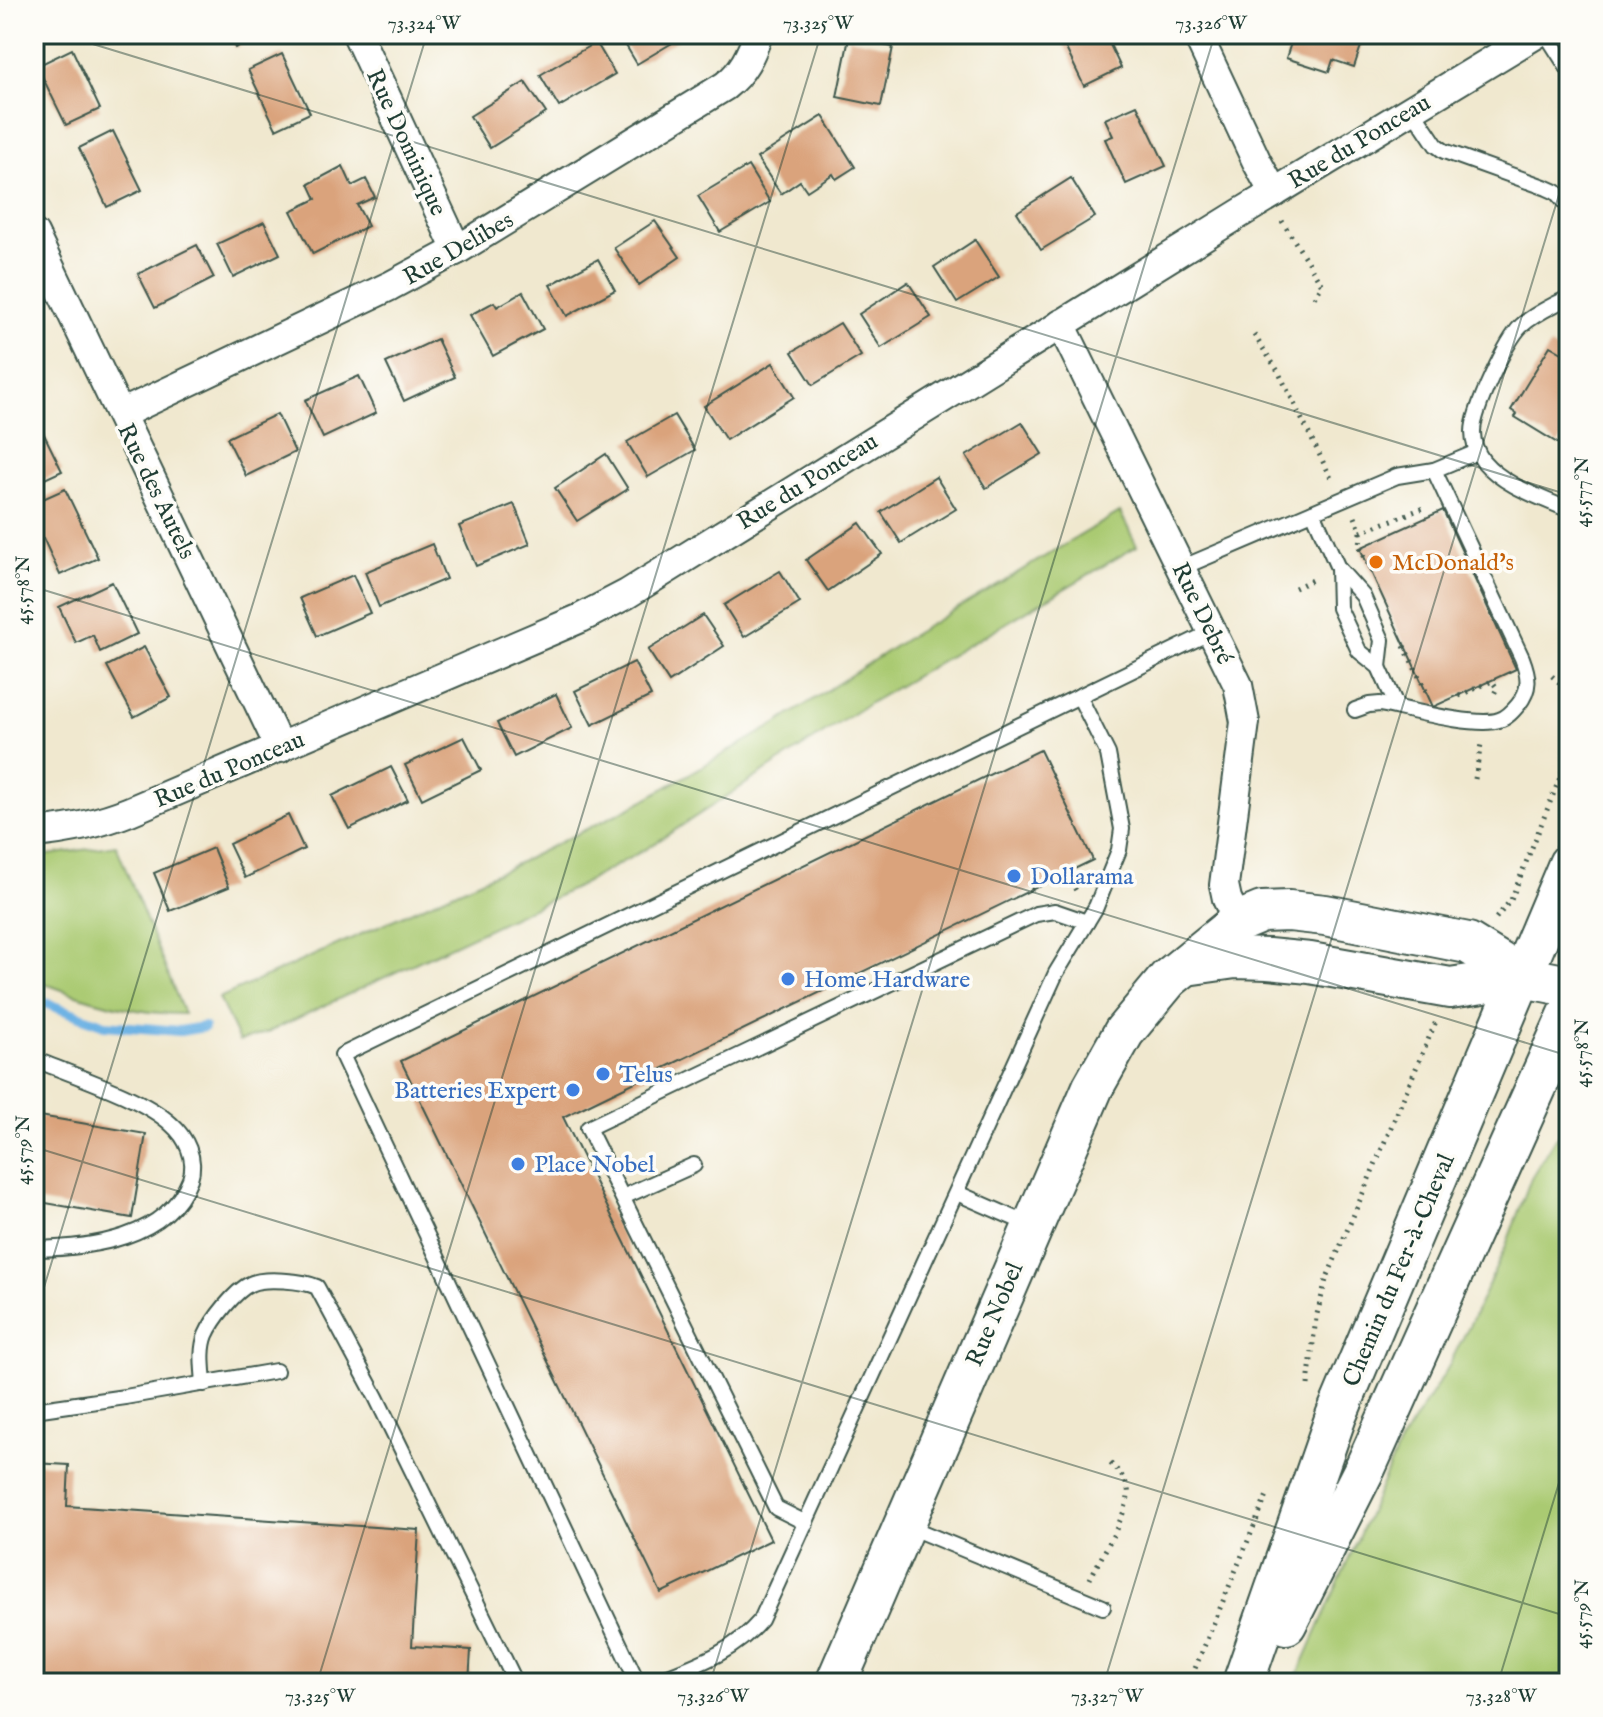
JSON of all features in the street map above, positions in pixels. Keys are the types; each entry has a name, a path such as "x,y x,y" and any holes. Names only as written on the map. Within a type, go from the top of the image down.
{"street":[{"name":"Rue Dominique","path":"357,34 457,250"},
{"name":"Rue Delibes","path":"121,414 390,286 457,250 725,86 738,76 758,34"},
{"path":"1197,34 1277,205"},
{"name":"Rue du Ponceau","path":"34,833 101,823 581,618 627,594 1061,324 1277,205 1412,109 1536,34"},
{"name":"Rue des Autels","path":"34,234 280,748"},
{"name":"Rue Debré","path":"1061,324 1238,685 1245,722 1224,885 1238,922"},
{"name":"Chemin du Fer-à-Cheval","path":"1243,1683 1336,1416 1569,864"},
{"name":"Rue Nobel","path":"836,1683 1093,1087 1124,1032 1152,996 1238,922 1254,914 1276,911 1325,915 1468,943 1523,977"},
{"name":"Rue Nobel","path":"1185,965 1235,958 1268,959 1310,963 1450,988 1523,977 1569,986"},
{"name":"Chemin du Fer-à-Cheval","path":"1256,1683 1366,1466 1569,1014"},
{"path":"1532,1102 1569,1090"}],"lane":[{"path":"1546,34 1569,70"},
{"path":"1412,109 1436,145 1444,151 1556,192 1569,207"},
{"path":"1569,297 1533,316 1514,334 1504,348 1473,427 1477,452 1485,463 1516,486 1569,510"},
{"path":"1181,568 1397,476 1434,470 1477,452"},
{"path":"1355,710 1369,705 1397,707 1476,722 1498,721 1512,712 1524,698 1528,686 1528,674 1522,658 1434,470"},
{"path":"1313,512 1338,568 1363,596 1382,640 1379,667"},
{"path":"1338,568 1339,608 1359,651 1379,667 1397,707"},
{"path":"638,1683 342,1055 1211,632"},
{"path":"651,1683 729,1650 761,1620 1056,973 1087,922 1119,850 1122,829 1108,754 1079,696"},
{"path":"806,1523 776,1508 588,1128 1036,914 1055,911 1087,922"},
{"path":"34,1059 134,1101 170,1124 188,1146 192,1173 181,1200 164,1217 146,1227 112,1240 65,1248 34,1249"},
{"path":"623,1197 694,1165"},
{"path":"957,1193 1032,1226"},
{"path":"204,1384 202,1350 206,1335 223,1308 250,1284 264,1281 307,1282 317,1287 376,1397 516,1683"},
{"path":"34,1410 276,1371"},
{"path":"903,1524 1103,1607"}],"path":[{"path":"1277,205 1322,285 1312,301"},
{"path":"1254,335 1278,371 1336,488"},
{"path":"1361,532 1438,504"},
{"path":"1355,517 1364,555"},
{"path":"1295,588 1313,579"},
{"path":"1401,638 1427,693"},
{"path":"1457,697 1492,681"},
{"path":"1475,779 1482,737"},
{"path":"1487,922 1497,917 1511,900 1569,755"},
{"name":"Chemin du Fer-à-Cheval","path":"1307,1390 1316,1318 1326,1280 1433,1033"},
{"path":"1081,1598 1125,1507 1129,1492 1124,1477 1109,1462"},
{"path":"1189,1683 1268,1492"}],"green space":[{"path":"1120,512 1137,546 868,704 646,849 579,886 266,1033 239,1041 219,998 508,868 635,805 776,724 909,637"},
{"path":"116,845 184,1014 108,1004 34,979 34,857"},
{"path":"1569,1126 1569,1683 1294,1683 1400,1443 1446,1371 1474,1316 1505,1248 1531,1178 1554,1140"}],"building":[{"path":"229,34 264,34 235,48"},
{"path":"619,34 687,34 637,64"},
{"path":"1059,34 1105,34 1121,68 1084,86"},
{"path":"1294,34 1365,34 1354,67 1333,60 1329,72 1286,58"},
{"path":"849,38 893,47 881,106 837,97"},
{"path":"596,42 615,74 559,107 540,75"},
{"path":"72,49 100,109 66,125 37,66"},
{"path":"282,54 310,113 276,129 248,70"},
{"path":"525,82 546,113 490,148 470,116"},
{"path":"1137,105 1166,166 1126,184 1105,139 1113,136 1105,119"},
{"path":"823,116 855,167 836,179 833,174 807,191 800,181 781,194 757,158"},
{"path":"113,131 142,190 107,207 79,148"},
{"path":"343,166 352,186 366,179 375,197 357,205 368,226 313,254 291,211 316,199 309,184"},
{"path":"748,166 770,202 720,232 698,196"},
{"path":"1071,178 1095,217 1041,250 1017,212"},
{"path":"655,221 680,257 639,285 614,248"},
{"path":"264,222 280,254 233,277 217,244"},
{"path":"975,240 999,277 957,303 934,267"},
{"path":"197,245 214,278 155,308 138,274"},
{"path":"598,259 615,290 567,316 550,285"},
{"path":"908,282 931,317 881,348 859,314"},
{"path":"523,292 543,329 493,356 470,315 494,302 497,307"},
{"path":"840,323 861,356 813,385 792,352"},
{"path":"437,339 455,377 404,401 386,363"},
{"path":"1550,346 1569,357 1569,440 1563,436 1559,444 1515,417 1517,414 1511,410"},
{"path":"773,363 794,397 726,440 704,406"},
{"path":"359,376 376,413 323,438 305,400"},
{"path":"277,414 295,452 246,476 227,438"},
{"path":"674,415 695,450 648,477 627,442"},
{"path":"34,419 62,471 34,484"},
{"path":"1022,422 1042,454 986,488 966,456"},
{"path":"606,454 628,489 577,521 555,488"},
{"path":"936,477 956,509 901,543 881,512"},
{"path":"65,489 98,558 60,575 39,529 34,531 34,503"},
{"path":"514,504 530,544 476,566 459,526"},
{"path":"1443,510 1516,669 1433,707 1360,548"},
{"path":"860,523 882,554 828,591 806,560"},
{"path":"432,544 446,579 379,607 365,572"},
{"path":"780,571 800,603 744,637 724,605"},
{"path":"353,575 370,613 317,636 300,598"},
{"path":"112,582 137,634 100,652 93,635 76,643 59,607"},
{"path":"703,615 724,646 669,682 648,650"},
{"path":"144,647 171,697 134,717 107,666"},
{"path":"634,662 651,696 592,725 575,691"},
{"path":"556,694 572,728 514,757 497,723"},
{"path":"464,737 481,770 422,799 405,765"},
{"name":"Place Nobel","path":"1040,750 1093,860 563,1117 771,1540 661,1593 401,1061"},
{"path":"391,767 408,800 349,829 332,796"},
{"path":"288,815 304,849 245,878 229,844"},
{"path":"213,848 229,887 170,911 154,873"},
{"path":"34,1115 146,1134 132,1218 34,1201"},
{"path":"34,1463 69,1465 67,1506 419,1530 412,1646 471,1650 469,1683 34,1683"}],"waterway":[{"path":"34,999 105,1025 180,1031 204,1027"}],"place":[{"name":"McDonald's","path":"1376,562"},
{"name":"Dollarama","path":"1014,876"},
{"name":"Home Hardware","path":"788,979"},
{"name":"Telus","path":"603,1074"},
{"name":"Batteries Expert","path":"573,1090"},
{"name":"Place Nobel","path":"518,1164"}]}
